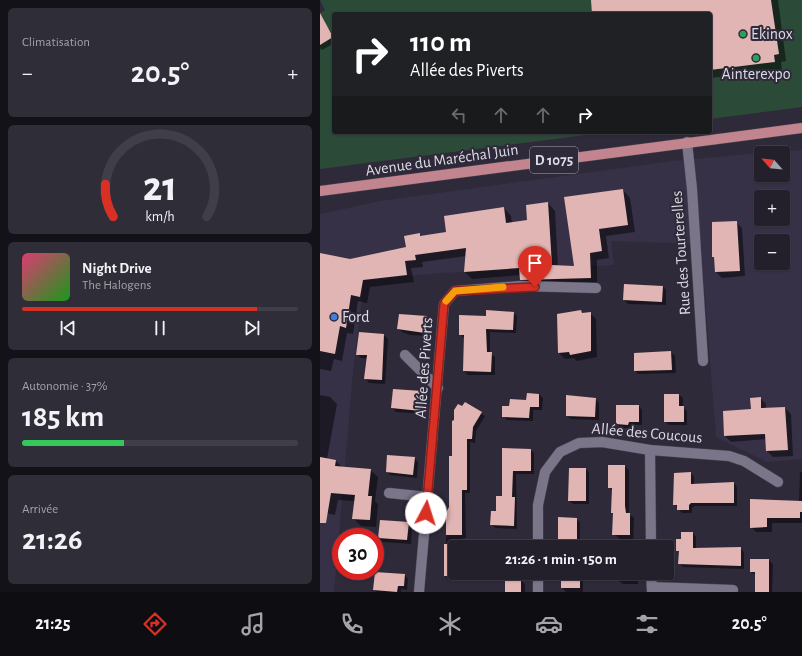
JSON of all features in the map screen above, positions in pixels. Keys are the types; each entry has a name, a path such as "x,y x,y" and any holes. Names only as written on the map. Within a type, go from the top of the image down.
{"main road":[{"name":"D 1075","path":"687,142 802,128"},
{"name":"Avenue du Maréchal Juin","path":"320,191 687,142"}],"street":[{"name":"Rue des Tourterelles","path":"687,142 692,189 703,361"},
{"name":"Allée des Piverts","path":"419,592 438,388 444,304 455,291 520,286 596,288"},
{"path":"405,355 438,388"},
{"name":"Allée des Coucous","path":"538,540 538,505 545,472 560,452 579,443 602,442 650,450 729,456 744,461 778,482"},
{"path":"650,450 651,540"},
{"path":"389,493 428,497"},
{"path":"538,580 538,592"},
{"path":"651,580 652,590 733,590"}],"shaded area":[{"path":"802,150 802,459 767,462 716,437 701,244 611,241 614,265 441,273 364,280 353,371 340,528 332,528 332,580 335,580 334,592 320,592 320,214 381,201 673,161 754,154 754,182 790,182 790,151"}],"green space":[{"name":"Ainterexpo","path":"320,0 802,0 802,107 712,119 712,12 332,12 332,134 593,134 320,169 320,13 325,10"}],"building":[{"name":"Ekinox","path":"591,0 771,0 779,54 774,55 775,62 712,70 712,12 592,12"},
{"path":"320,13 332,38 320,45"},
{"path":"623,189 628,225 599,229 602,251 590,253 591,278 520,280 519,268 464,272 466,248 415,255 416,260 405,261 407,275 363,280 360,297 351,295 346,328 340,326 335,354 320,351 320,253 350,259 406,247 404,236 420,233 420,236 446,232 444,216 504,207 506,223 527,220 526,205 548,202 552,265 574,266 564,197"},
{"path":"737,221 740,271 715,272 714,257 712,257 712,222"},
{"path":"624,284 663,286 662,302 623,300"},
{"path":"486,310 514,312 513,330 486,329 487,352 492,352 491,372 463,371 464,335 459,335 459,315 486,316"},
{"path":"581,310 582,313 591,312 591,351 570,355 569,352 558,353 557,314"},
{"path":"399,314 427,316 425,333 397,329"},
{"path":"359,332 384,334 382,380 364,379 367,355 356,355"},
{"path":"671,351 672,370 634,371 634,353"},
{"path":"393,389 422,391 421,411 391,408"},
{"path":"527,393 539,394 539,407 530,407 529,418 502,417 502,406 509,406 510,399 526,400"},
{"path":"664,394 679,394 679,406 684,406 684,422 664,422"},
{"path":"566,395 596,398 595,417 566,416"},
{"path":"761,397 761,408 785,407 788,450 766,451 765,434 724,436 723,411 751,409 750,398"},
{"path":"465,402 482,412 473,427 472,439 467,439 467,490 462,490 462,535 446,535 446,513 449,507 449,456 452,456 452,421 454,420 454,410 458,404 462,406"},
{"path":"616,405 639,405 639,422 629,422 628,425 616,424"},
{"path":"502,448 531,449 531,471 513,471 512,497 515,497 514,526 490,525 491,511 496,511 496,496 502,496"},
{"path":"387,455 415,457 413,475 386,472"},
{"path":"320,457 336,460 335,466 371,469 368,496 372,496 370,520 352,519 355,495 331,493 326,523 320,523"},
{"path":"608,465 625,465 625,506 626,513 630,513 630,535 612,535 612,488 608,488"},
{"path":"569,468 586,468 586,501 568,501"},
{"path":"691,472 691,484 734,482 734,503 691,503 689,505 689,510 677,510 677,505 673,505 674,473"},
{"path":"750,499 802,501 802,512 800,512 800,518 767,518 767,527 750,528"},
{"path":"558,517 577,518 577,540 558,540"},
{"path":"380,520 409,522 407,540 384,538 384,528 379,528"},
{"path":"681,532 693,532 693,548 741,547 741,566 678,564 679,551 676,551 676,539 681,539"},
{"path":"444,544 448,544 448,576 444,576"},
{"path":"750,559 769,559 769,592 755,592 755,572 750,572"},
{"path":"384,573 405,574 404,586 398,586 397,592 373,590 374,580 384,580"},
{"path":"505,580 521,580 521,592 505,592"},
{"path":"561,580 580,580 580,588 561,588"}],"slow traffic":[{"path":"446,301 455,291 503,287"}],"place":[{"name":"Ekinox","path":"743,34"},
{"name":"Ainterexpo","path":"756,58"},
{"name":"Ford","path":"334,317"}],"route":[{"path":"426,513 438,388 444,304 455,291 520,286 535,287"}]}
